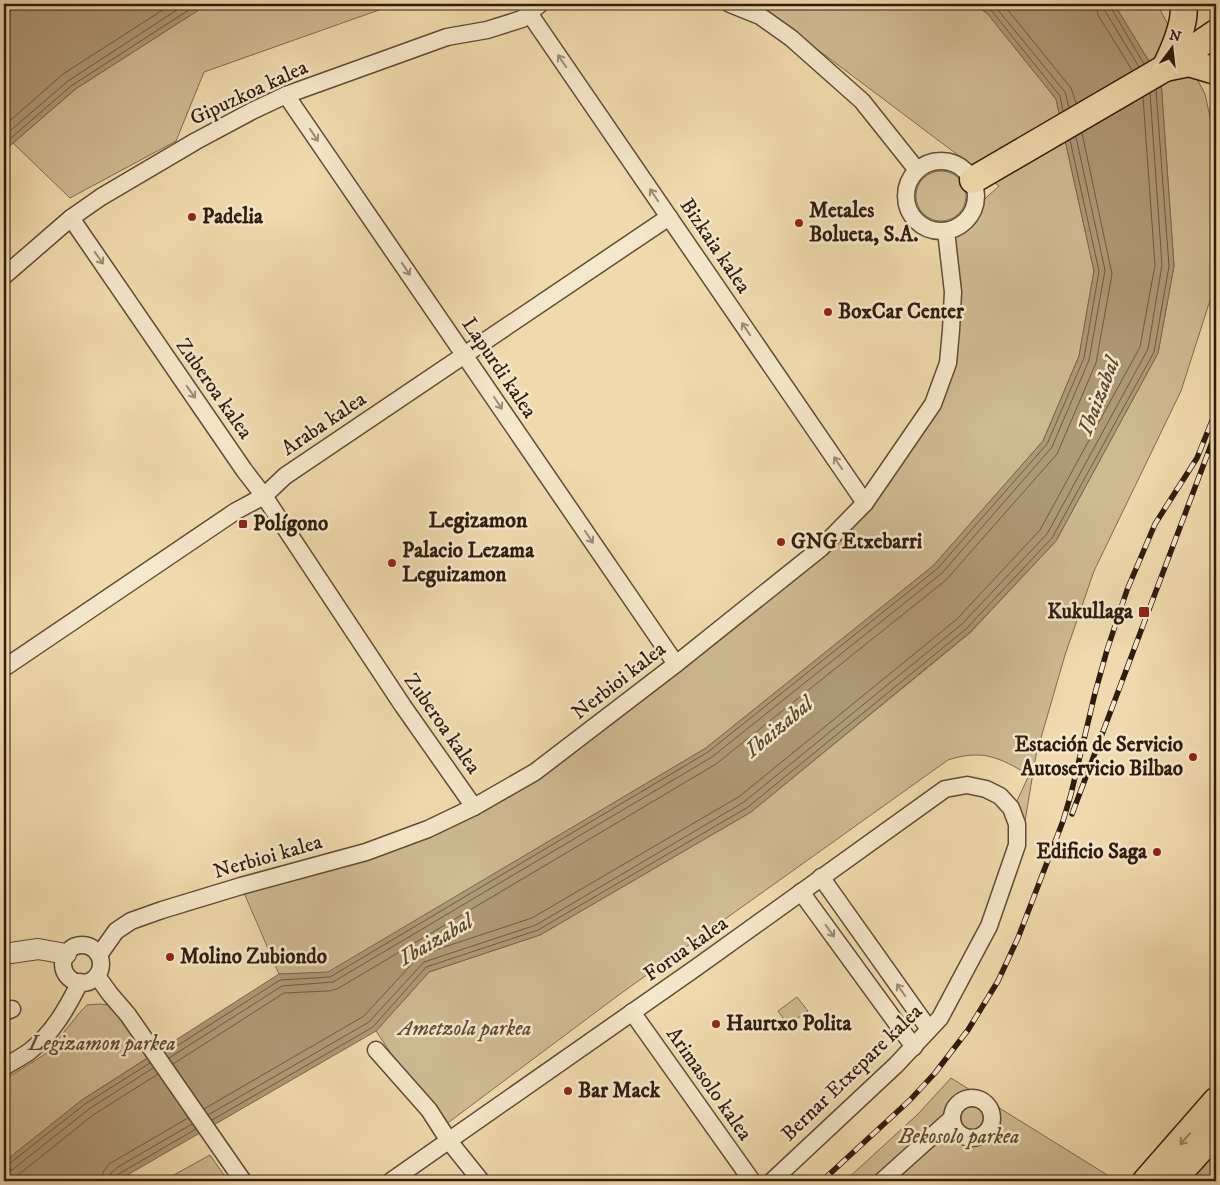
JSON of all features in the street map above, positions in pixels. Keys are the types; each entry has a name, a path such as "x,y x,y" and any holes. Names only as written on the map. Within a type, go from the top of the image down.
{"highway":[{"path":"1165,68 1175,47 1182,24 1183,4"},
{"path":"973,180 1165,68 1216,33"},
{"path":"1165,68 1188,63 1216,71"},
{"path":"1146,1181 1216,1102"},
{"path":"1172,1181 1216,1132"}],"street":[{"path":"730,4 760,16 790,38 855,94 884,127 917,170"},
{"name":"Gipuzkoa kalea","path":"4,276 71,218 101,197 196,141 252,111 286,95 439,40 522,19 535,8"},
{"name":"Bizkaia kalea","path":"535,8 669,217 865,503"},
{"name":"Lapurdi kalea","path":"286,95 676,664"},
{"path":"944,161 958,164 973,180 977,194 974,209 966,222 959,226 946,231 933,230 915,220 908,208 906,202 909,181 917,170 930,162 944,161"},
{"name":"Araba kalea","path":"4,668 236,511 264,496 285,476 669,217"},
{"name":"Zuberoa kalea","path":"71,218 244,470 264,496 403,706 474,807"},
{"name":"Nerbioi kalea","path":"99,955 116,931 131,921 241,886 366,852 428,829 474,807 535,772 676,664 821,548 865,503 933,404 948,363 953,292 946,231"},
{"name":"Bernar Etxepare kalea","path":"772,1181 896,1065 940,1018 989,926 1017,845 1017,824 1011,808 1000,796 986,788 967,785 945,789"},
{"name":"Forua kalea","path":"391,1181 945,789"},
{"path":"821,877 929,1029"},
{"path":"801,892 914,1047"},
{"path":"80,945 92,947 99,955 101,966 97,976 86,982 80,982 69,977 65,972 66,954 80,945"},
{"path":"4,954 38,949 66,954"},
{"path":"97,976 128,1015 243,1181"},
{"path":"6,1064 30,1050 49,1033 65,1011 80,982"},
{"name":"Arimasolo kalea","path":"632,1012 752,1181"},
{"path":"376,1050 429,1110 449,1141 481,1181"},
{"path":"882,1181 952,1119"}],"green space":[{"path":"208,4 396,4 204,72 176,141 70,198 13,143 77,88"},
{"path":"757,4 973,4 987,13 1056,99 1094,271 1079,356 1043,441 933,566 706,748 328,973 279,974 241,886 474,807 676,664 865,503 878,486 948,363 952,229 999,186"},
{"name":"Ametzola parkea","path":"1114,4 1157,4 1205,94 1216,144 1216,269 1212,294 1181,391 1094,571 1065,655 1036,755 1025,821 1016,803 1029,775 999,759 981,755 948,760 620,994 441,1128 376,1031 429,972 540,935 751,812 970,633 1056,541 1158,353 1174,266 1161,81"},
{"path":"941,171 950,173 961,182 966,196 964,205 955,216 941,221 932,219 921,210 916,196 918,187 927,176"},
{"path":"797,997 808,1011 788,1025 778,1011"},
{"name":"Legizamon parkea","path":"87,1005 109,1005 152,1055 82,1100 4,1162 4,1080 47,1053"},
{"name":"Bekosolo parkea","path":"951,1078 1117,1181 845,1181 918,1114"},
{"path":"1216,1147 1216,1181 1186,1181"},
{"path":"210,1155 228,1181 163,1181"}],"water":[{"path":"23,4 208,4 74,90 4,151 4,15"},
{"name":"Ibaizabal","path":"973,4 1114,4 1161,81 1174,266 1158,353 1056,541 970,632 751,812 540,935 429,972 376,1031 117,1181 4,1181 4,1162 82,1100 279,974 328,972 706,748 933,566 1043,441 1079,356 1094,271 1056,99 987,13"}],"railway":[{"path":"822,1181 910,1100 935,1073 968,1030 998,981 1018,938 1063,821 1095,693 1127,590 1155,524 1197,458 1216,411"},
{"path":"1072,814 1214,437"}],"place":[{"name":"Padelia","path":"192,217"},
{"name":"Metales Bolueta, S.A.","path":"799,223"},
{"name":"BoxCar Center","path":"828,312"},
{"name":"Polígono","path":"243,524"},
{"name":"GNG Etxebarri","path":"781,542"},
{"name":"Palacio Lezama Leguizamon","path":"392,563"},
{"name":"Kukullaga","path":"1144,612"},
{"name":"Estación de Servicio Autoservicio Bilbao","path":"1193,757"},
{"name":"Edificio Saga","path":"1157,852"},
{"name":"Molino Zubiondo","path":"170,957"},
{"name":"Haurtxo Polita","path":"716,1024"},
{"name":"Bar Mack","path":"568,1091"}],"district":[{"name":"Legizamon","path":"478,520"}]}
